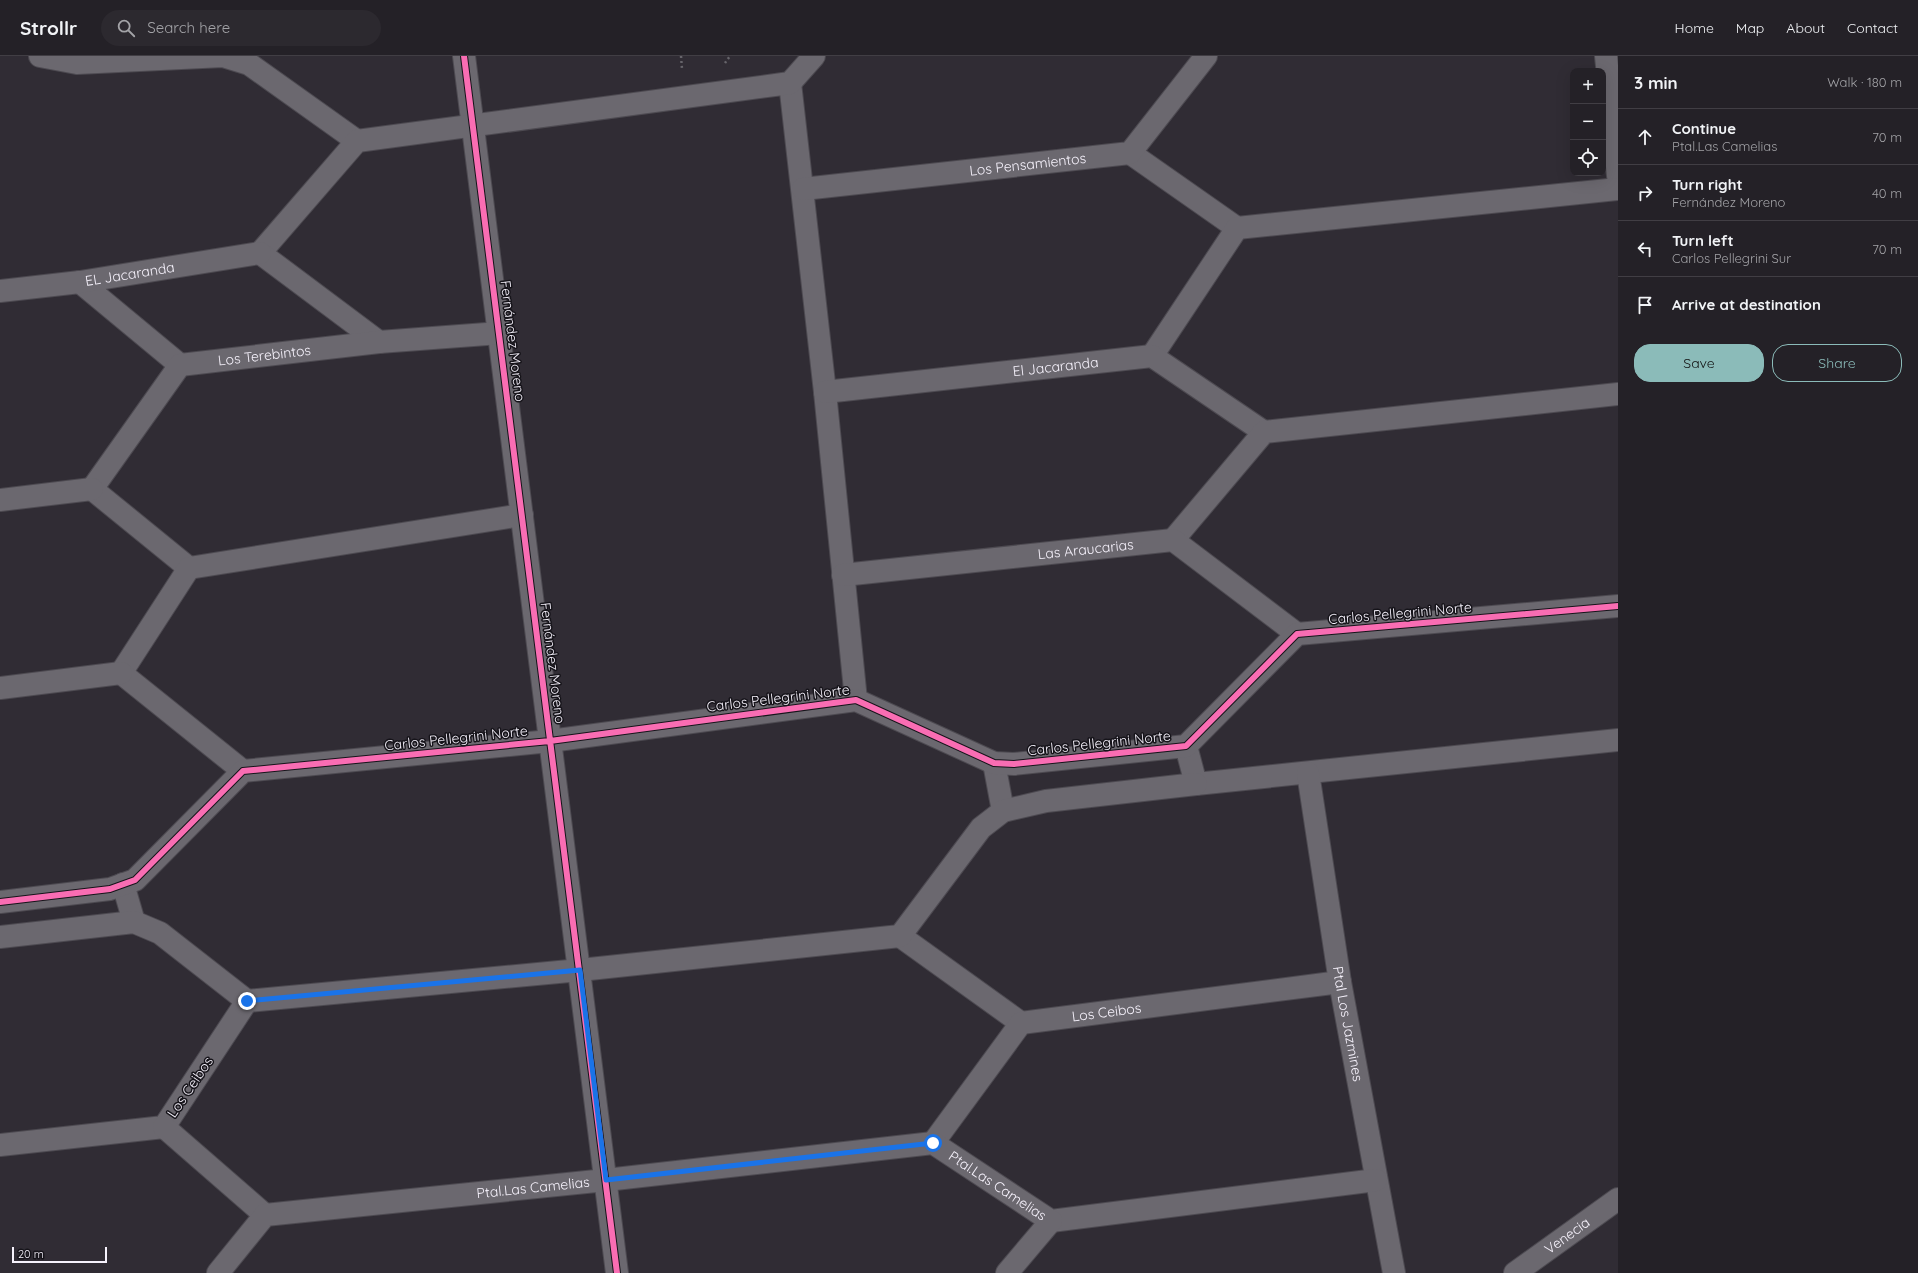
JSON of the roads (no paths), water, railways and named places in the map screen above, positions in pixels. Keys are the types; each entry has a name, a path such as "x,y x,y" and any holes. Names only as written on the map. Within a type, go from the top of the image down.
{"street":[{"path":"40,56 77,63 223,56 249,64 357,141"},
{"name":"Fernández Moreno","path":"464,56 617,1273"},
{"path":"379,342 260,253 357,141 472,127 790,83 814,56"},
{"path":"1206,56 1130,153 1237,228 1618,189"},
{"path":"1606,56 1618,176"},
{"path":"790,83 826,392 856,700"},
{"name":"Los Pensamientos","path":"803,189 1130,153"},
{"path":"1237,228 1152,356 1264,432 1618,394"},
{"name":"EL Jacaranda","path":"0,291 80,282 260,253"},
{"path":"80,282 180,365 92,489"},
{"name":"Los Terebintos","path":"180,365 379,342 500,333"},
{"name":"El Jacaranda","path":"826,392 1152,356"},
{"path":"1264,432 1173,540 1297,634"},
{"path":"0,500 92,489 189,568"},
{"path":"121,673 189,568 522,515"},
{"name":"Las Araucarias","path":"843,575 1173,540"},
{"name":"Carlos Pellegrini Norte","path":"242,771 550,741 856,700 994,763 1014,764 1186,746 1297,634 1618,606"},
{"path":"0,688 121,673 242,771 135,880 110,889 0,902"},
{"path":"900,936 981,828 1003,811 1046,802 1196,784 1618,740"},
{"path":"1186,746 1196,784"},
{"path":"994,763 1003,811"},
{"name":"Ptal Los Jazmines","path":"1308,773 1340,982 1394,1273"},
{"path":"123,884 134,922"},
{"path":"0,937 134,922 160,933 247,1001 580,970 900,936 1021,1023 933,1143"},
{"name":"Los Ceibos","path":"1021,1023 1340,982"},
{"name":"Los Ceibos","path":"0,1145 164,1127 247,1001"},
{"path":"164,1127 265,1216 218,1273"},
{"name":"Ptal.Las Camelias","path":"265,1216 606,1180 933,1143 1051,1221 1376,1180"},
{"name":"Venecia","path":"1515,1273 1618,1199"},
{"path":"1007,1273 1051,1221"}]}
